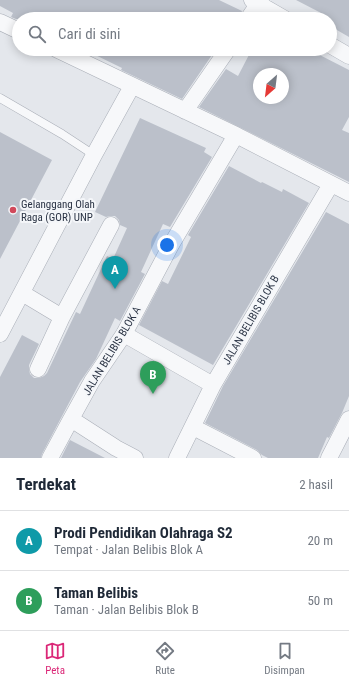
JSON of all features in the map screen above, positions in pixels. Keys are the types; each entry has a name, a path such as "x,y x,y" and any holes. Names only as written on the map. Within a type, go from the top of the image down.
{"street":[{"path":"252,12 257,1 274,12"},
{"path":"0,22 12,28"},
{"path":"337,49 349,56"},
{"path":"70,56 236,135 349,193"},
{"path":"186,111 223,56"},
{"path":"0,334 132,86"},
{"name":"JALAN BELIBIS BLOK A","path":"50,458 92,381 124,334 171,245 236,135"},
{"name":"JALAN BELIBIS BLOK B","path":"176,458 213,385 331,184"},
{"path":"38,369 62,317 111,225"},
{"path":"22,293 62,317"},
{"path":"124,334 213,385"},
{"path":"71,419 116,448 135,458"},
{"path":"329,458 349,419"},
{"path":"193,427 253,458"}],"lane":[{"path":"0,98 62,134 94,155"}],"building":[{"path":"0,0 219,0 242,11 12,12 0,6"},
{"path":"296,0 349,0 349,37 337,30 337,12 319,12"},
{"path":"97,56 211,56 182,99 121,70 122,68"},
{"path":"248,56 322,56 349,70 349,117 342,130 349,133 349,182 199,107 226,69 238,76"},
{"path":"140,118 206,148 204,152 212,157 170,227 163,224 141,272 145,274 120,321 115,318 96,359 80,382 41,458 0,458 0,377 22,335 39,344 29,365 30,374 34,378 39,378 47,373 76,312 80,314 107,256 113,259 127,228 120,225 119,220 115,216 106,217 95,212"},
{"name":"Gelanggang Olah Raga (GOR) UNP","path":"0,132 52,160 0,259"},
{"path":"229,166 261,183 262,182 282,192 283,189 309,203 213,365 139,325 162,281 168,284 191,237 188,235"},
{"path":"326,212 349,224 349,396 329,438 327,437 318,458 268,458 257,450 205,423 223,386"},
{"path":"70,440 105,458 61,458"}],"place":[{"name":"Gelanggang Olah Raga (GOR) UNP","path":"13,210"},
{"name":"Prodi Pendidikan Olahraga S2","path":"115,289"},
{"name":"Taman Belibis","path":"153,394"}]}
